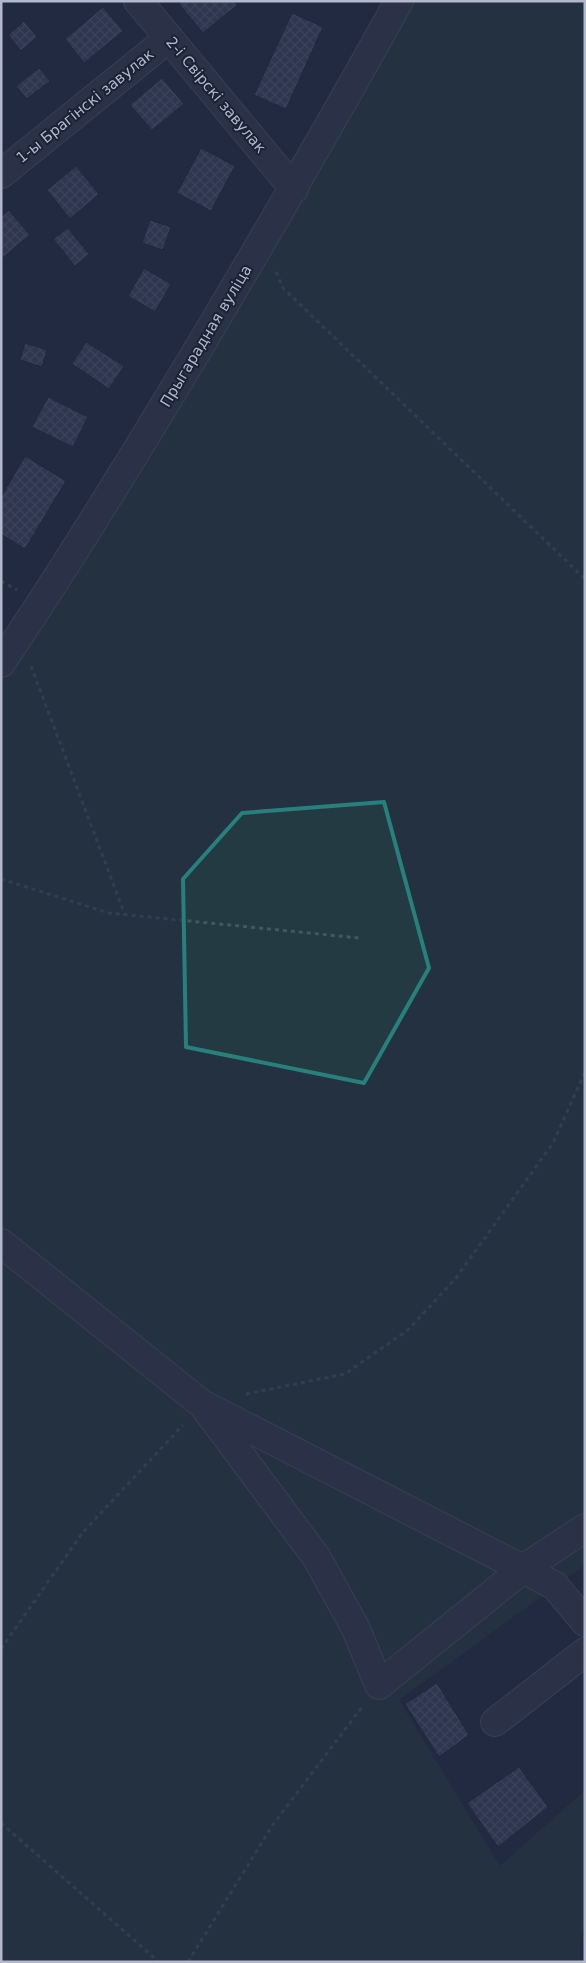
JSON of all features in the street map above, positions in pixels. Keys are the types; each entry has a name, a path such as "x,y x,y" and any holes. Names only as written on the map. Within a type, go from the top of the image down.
{"street":[{"name":"2-і Свірскі завулак","path":"138,1 294,189"},
{"name":"Прыгарадная вуліца","path":"1,663 133,458 294,189 399,1"},
{"name":"1-ы Брагінскі завулак","path":"1,174 169,38"},
{"path":"1,1243 202,1404 555,1586 585,1622"},
{"path":"202,1404 316,1558 356,1629 379,1685 523,1568 585,1528"},
{"path":"495,1722 585,1652"}],"path":[{"path":"262,242 283,288 585,579"},
{"path":"20,635 125,915"},
{"path":"1,879 109,914 359,938"},
{"path":"1,1650 83,1532 202,1404 345,1374 408,1329 456,1278 552,1143 585,1072"},
{"path":"188,1962 217,1912 272,1826 379,1685"},
{"path":"1,1823 159,1962"}],"highlighted area":[{"path":"384,802 429,968 364,1083 186,1047 183,879 242,813"}],"shaded area":[{"path":"402,1 585,1 585,1565 399,1700 500,1866 585,1790 585,1921 580,1941 580,1962 1,1962 1,668"}],"building":[{"path":"182,1 233,1 237,5 203,33 179,4"},
{"path":"103,7 123,31 84,63 65,39"},
{"path":"292,13 323,27 286,109 254,95"},
{"path":"24,21 37,37 21,51 8,35"},
{"path":"39,68 50,81 27,99 16,86"},
{"path":"162,78 184,104 152,130 130,105"},
{"path":"201,148 235,166 211,211 177,193"},
{"path":"76,166 99,194 70,219 47,190"},
{"path":"9,210 30,235 1,259 1,217"},
{"path":"150,220 171,227 163,250 142,243"},
{"path":"68,228 89,254 75,266 53,239"},
{"path":"144,268 171,284 155,312 128,296"},
{"path":"86,342 124,366 109,389 72,364"},
{"path":"25,343 47,350 42,367 20,360"},
{"path":"48,397 88,417 73,447 32,427"},
{"path":"25,456 66,481 25,549 1,534 1,497"},
{"path":"437,1683 469,1735 439,1757 405,1704"},
{"path":"519,1767 548,1807 498,1847 467,1803"}]}
